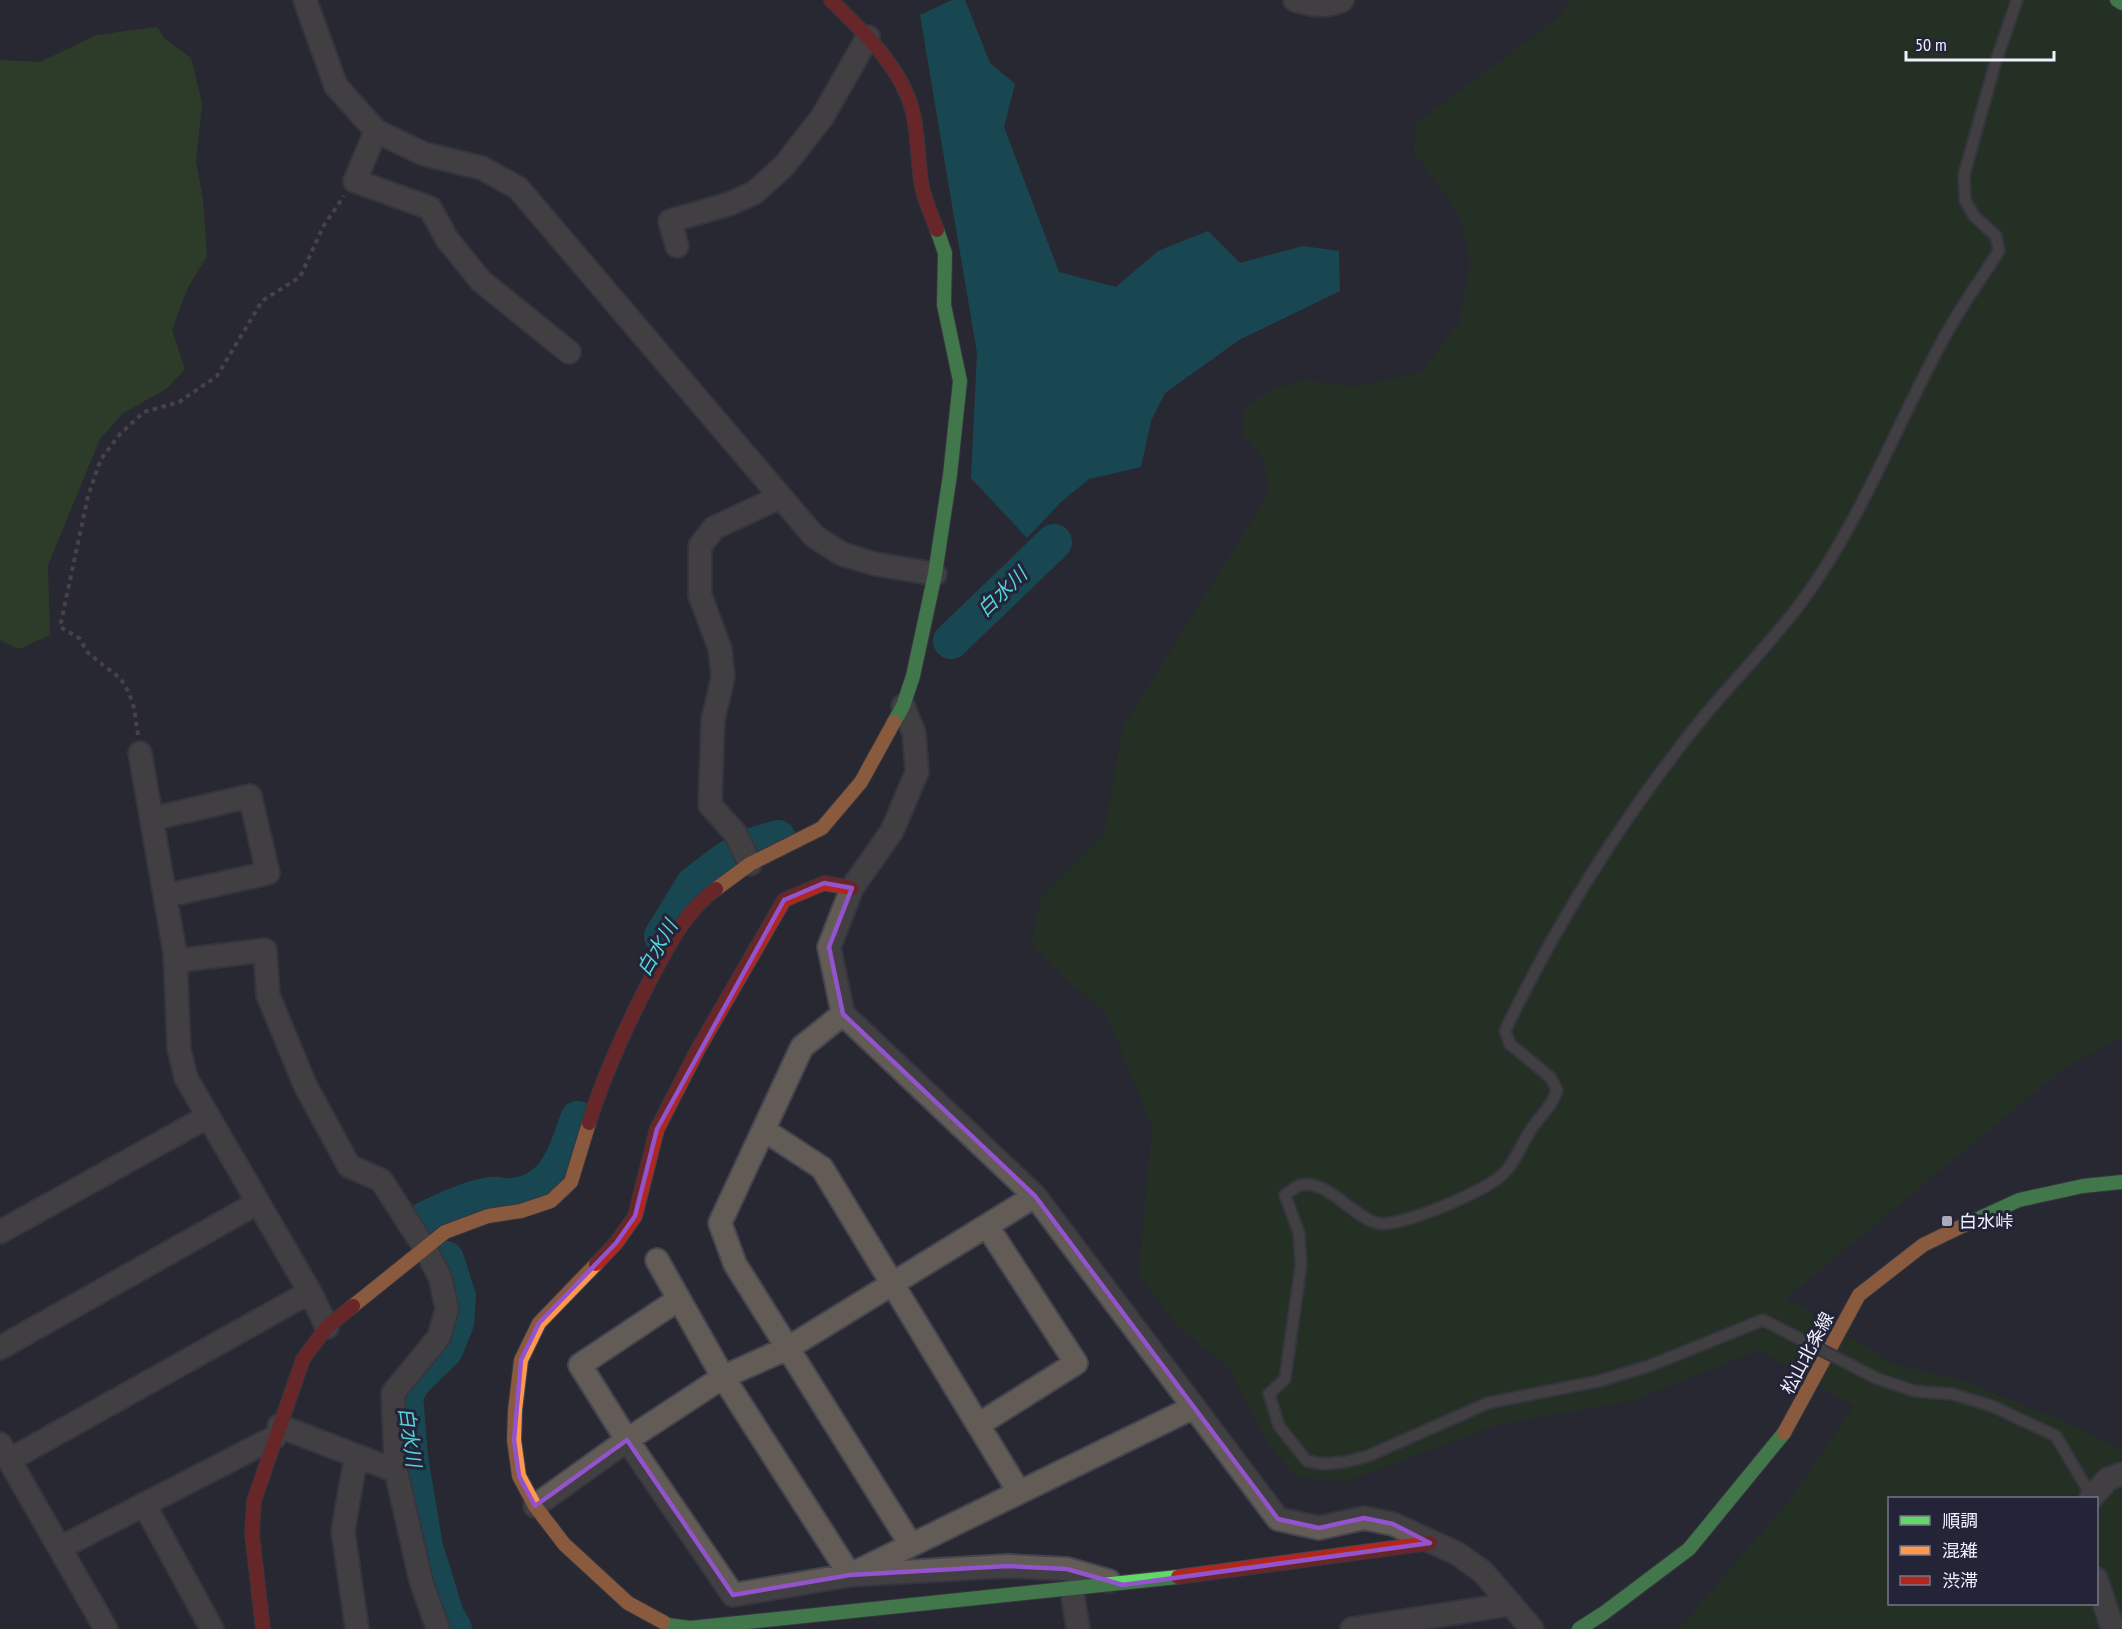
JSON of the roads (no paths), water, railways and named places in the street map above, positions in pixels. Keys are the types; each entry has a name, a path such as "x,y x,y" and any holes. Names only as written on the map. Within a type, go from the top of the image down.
{"street":[{"path":"305,0 336,86 376,131 424,154 482,168 518,188 814,536 842,554 875,564 936,574"},
{"path":"262,1629 252,1533 254,1501 303,1359 327,1327 445,1232 488,1216 521,1211 551,1201 571,1182 594,1103 621,1036 674,935 709,894 750,864 822,828 861,782 903,706 913,676 936,574 960,381 944,305 945,253 922,187 918,141 912,108 896,73 868,37 831,0"},
{"path":"1295,0 1311,5 1333,5 1342,0"},
{"path":"2117,0 2122,3"},
{"path":"677,246 670,221 729,204 754,193 784,166 823,116 868,37"},
{"path":"376,131 355,181 430,208 447,239 480,280 569,352"},
{"path":"750,864 735,833 710,805 713,720 723,677 720,649 700,595 700,546 714,528 780,497"},
{"path":"903,706 914,733 917,772 892,831 852,888 829,947 843,1014 1035,1196 1278,1520 1318,1528 1364,1518 1393,1524 1458,1554 1483,1572 1532,1629"},
{"path":"140,753 175,961 179,1049 186,1078 310,1292 327,1327"},
{"path":"152,819 250,796 268,873 165,896"},
{"path":"852,888 824,883 784,900 698,1049 657,1129 635,1216 616,1243 539,1323 521,1360 514,1430 519,1476 535,1506 564,1544 628,1603 668,1625 690,1629 1123,1585 1325,1560 1430,1543"},
{"path":"175,961 265,950 268,995 304,1085 349,1166 381,1180 425,1248 440,1277 447,1309 439,1337 393,1393 396,1471 421,1581 438,1629"},
{"path":"843,1014 802,1047 720,1223 735,1264 911,1545"},
{"path":"0,1232 207,1117"},
{"path":"764,1130 822,1168 1019,1492"},
{"name":"松山北条線","path":"1579,1629 1689,1549 1785,1432 1859,1296 1923,1245 2019,1200 2083,1186 2122,1182"},
{"path":"535,1506 627,1440 723,1377 788,1348 1035,1196"},
{"path":"0,1348 257,1203"},
{"path":"978,1425 1076,1363 987,1226"},
{"path":"657,1260 723,1377 850,1575"},
{"path":"106,1629 5,1451 310,1292"},
{"path":"680,1299 580,1365 627,1440 733,1595 850,1575 1008,1566 1067,1569 1123,1585"},
{"path":"850,1575 1194,1407"},
{"path":"60,1548 277,1432 396,1471"},
{"path":"356,1456 343,1531 357,1629"},
{"path":"2092,1497 2108,1479 2122,1473"},
{"path":"144,1504 212,1629"},
{"path":"2098,1582 2114,1629"},
{"path":"1072,1590 1078,1629"},
{"path":"1352,1629 1511,1604"}],"lane":[{"path":"2017,0 1995,64 1964,174 1965,200 1974,216 1996,236 1999,251 1947,333 1844,536 1804,600 1690,733 1642,797 1579,893 1533,971 1505,1031 1510,1044 1551,1078 1557,1090 1553,1101 1530,1131 1503,1174 1487,1185 1406,1220 1377,1223 1317,1186 1300,1185 1286,1195 1299,1233 1301,1264 1285,1379 1269,1394 1279,1426 1307,1461 1324,1464 1345,1462 1368,1456 1488,1403 1599,1381 1649,1366 1763,1320 1876,1378 1914,1391 1952,1394 1992,1406 2056,1436 2090,1497"}],"water":[{"path":"952,0 965,0 990,63 1015,84 1004,127 1059,272 1116,287 1158,251 1208,231 1240,263 1303,246 1339,251 1340,291 1239,340 1165,393 1151,421 1141,467 1089,479 1060,503 1027,538 971,478 977,353 920,15"}],"waterway":[{"name":"白水川","path":"951,641 1054,542"},
{"name":"白水川","path":"662,936 694,884 727,859 754,845 778,838"},
{"name":"白水川","path":"429,1229 424,1220 465,1202 490,1195 513,1196 528,1193 540,1187 557,1169 578,1119"},
{"name":"白水川","path":"446,1259 458,1297 456,1323 445,1350 413,1381 405,1396 410,1457 425,1547 446,1615 454,1629"}],"place":[{"name":"白水峠","path":"1947,1221"}]}
